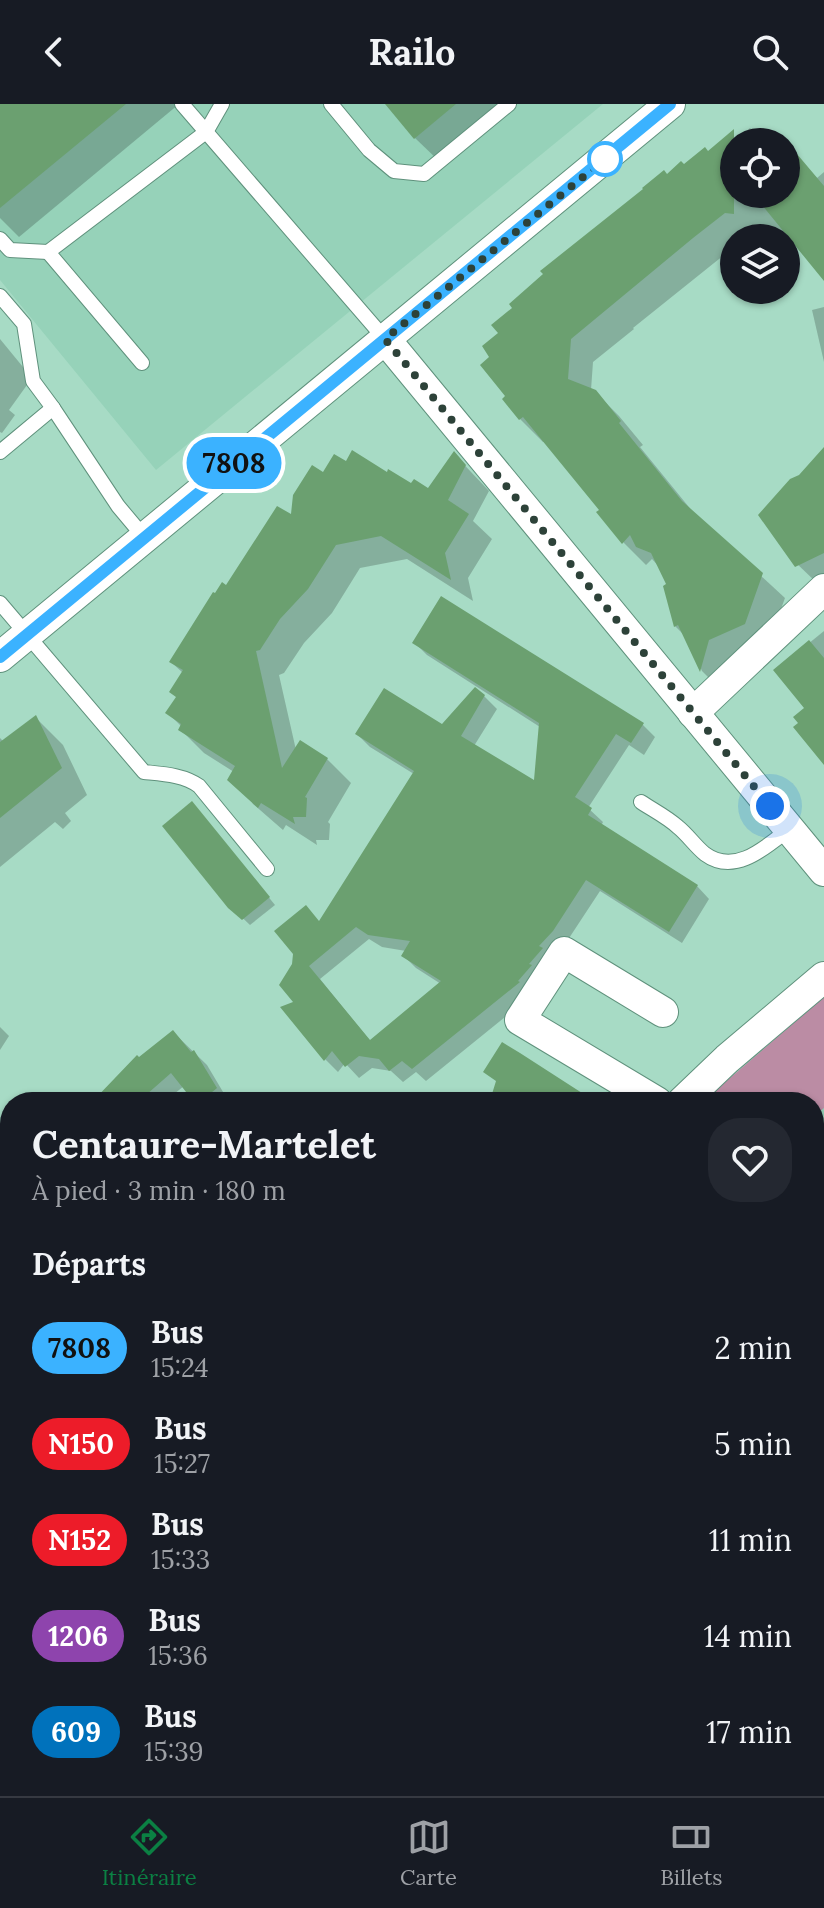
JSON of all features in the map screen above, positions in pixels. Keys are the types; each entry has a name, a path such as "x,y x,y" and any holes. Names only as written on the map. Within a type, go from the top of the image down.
{"street":[{"path":"0,657 670,104"},
{"path":"385,339 824,871"},
{"path":"693,713 824,589"},
{"path":"640,1092 520,1020 564,952 663,1012"},
{"path":"692,1092 824,977"}],"lane":[{"path":"182,104 385,339"},
{"path":"0,239 10,250 48,252 206,132 222,104"},
{"path":"331,104 369,150 394,171 424,174 509,104"},
{"path":"48,252 142,363"},
{"path":"0,296 24,324 33,381 118,506 144,537"},
{"path":"0,452 53,408"},
{"path":"0,603 144,772 166,774 199,786 267,869"},
{"path":"641,802 675,824 707,856 724,861 747,859 789,829"}],"shaded area":[{"path":"0,104 603,104 156,470 0,280"},
{"path":"824,997 824,1092 714,1092"},
{"path":"824,1048 824,1092 770,1092"}],"building":[{"path":"0,104 126,104 0,208"},
{"path":"385,104 456,104 414,139"},
{"path":"720,141 720,208 734,208 734,214 725,213 571,339 568,379 596,390 682,501 763,573 745,624 709,640 700,672 678,625 674,627 663,586 666,584 651,553 636,547 630,535 622,544 596,512 599,510 523,417 519,420 502,399 505,396 480,365 489,357 482,346 498,333 491,325 512,308 509,304 543,274 540,271 664,170 667,174 681,161 684,164 705,147 708,151"},
{"path":"800,158 824,186 824,281 800,252 800,224 777,224 764,208 800,208"},
{"path":"824,447 824,553 795,567 758,515"},
{"path":"352,450 387,472 388,469 411,483 414,479 428,488 454,451 466,465 448,500 469,514 445,553 451,580 381,536 336,545 308,589 280,619 260,650 256,651 282,768 300,740 328,758 305,797 306,817 293,817 295,824 261,803 258,808 227,780 235,766 178,730 181,724 165,713 176,697 169,692 183,670 169,662 213,592 222,582 226,585 277,506 291,514 293,495 312,465 323,472 334,454 346,461"},
{"path":"441,596 644,723 631,743 616,734 575,797 592,808 588,815 698,885 669,932 586,880 553,931 539,946 543,948 529,964 532,965 520,982 412,1069 402,1061 389,1071 379,1059 359,1056 345,1067 332,1051 324,1061 280,1007 293,1002 279,985 292,964 293,954 274,931 306,905 319,921 414,771 355,734 384,688 442,724 475,687 485,695 461,736 534,780 539,723 412,643","holes":["356,927 368,935 410,941 401,956 441,981 370,1040 309,966"]},
{"path":"809,640 824,658 824,765 793,727 798,723 793,717 804,708 773,670"},
{"path":"36,715 62,768 0,818 0,742"},
{"path":"192,801 270,897 242,920 228,908 162,826"},
{"path":"173,1030 191,1052 194,1050 217,1088 212,1092 186,1092 171,1073 149,1092 102,1092 137,1055 139,1057"},
{"path":"502,1042 580,1092 493,1092 496,1081 483,1072"}],"bus line":[{"name":"7808","path":"0,657 670,104"}],"route":[{"path":"605,159 385,339 770,806"}]}
